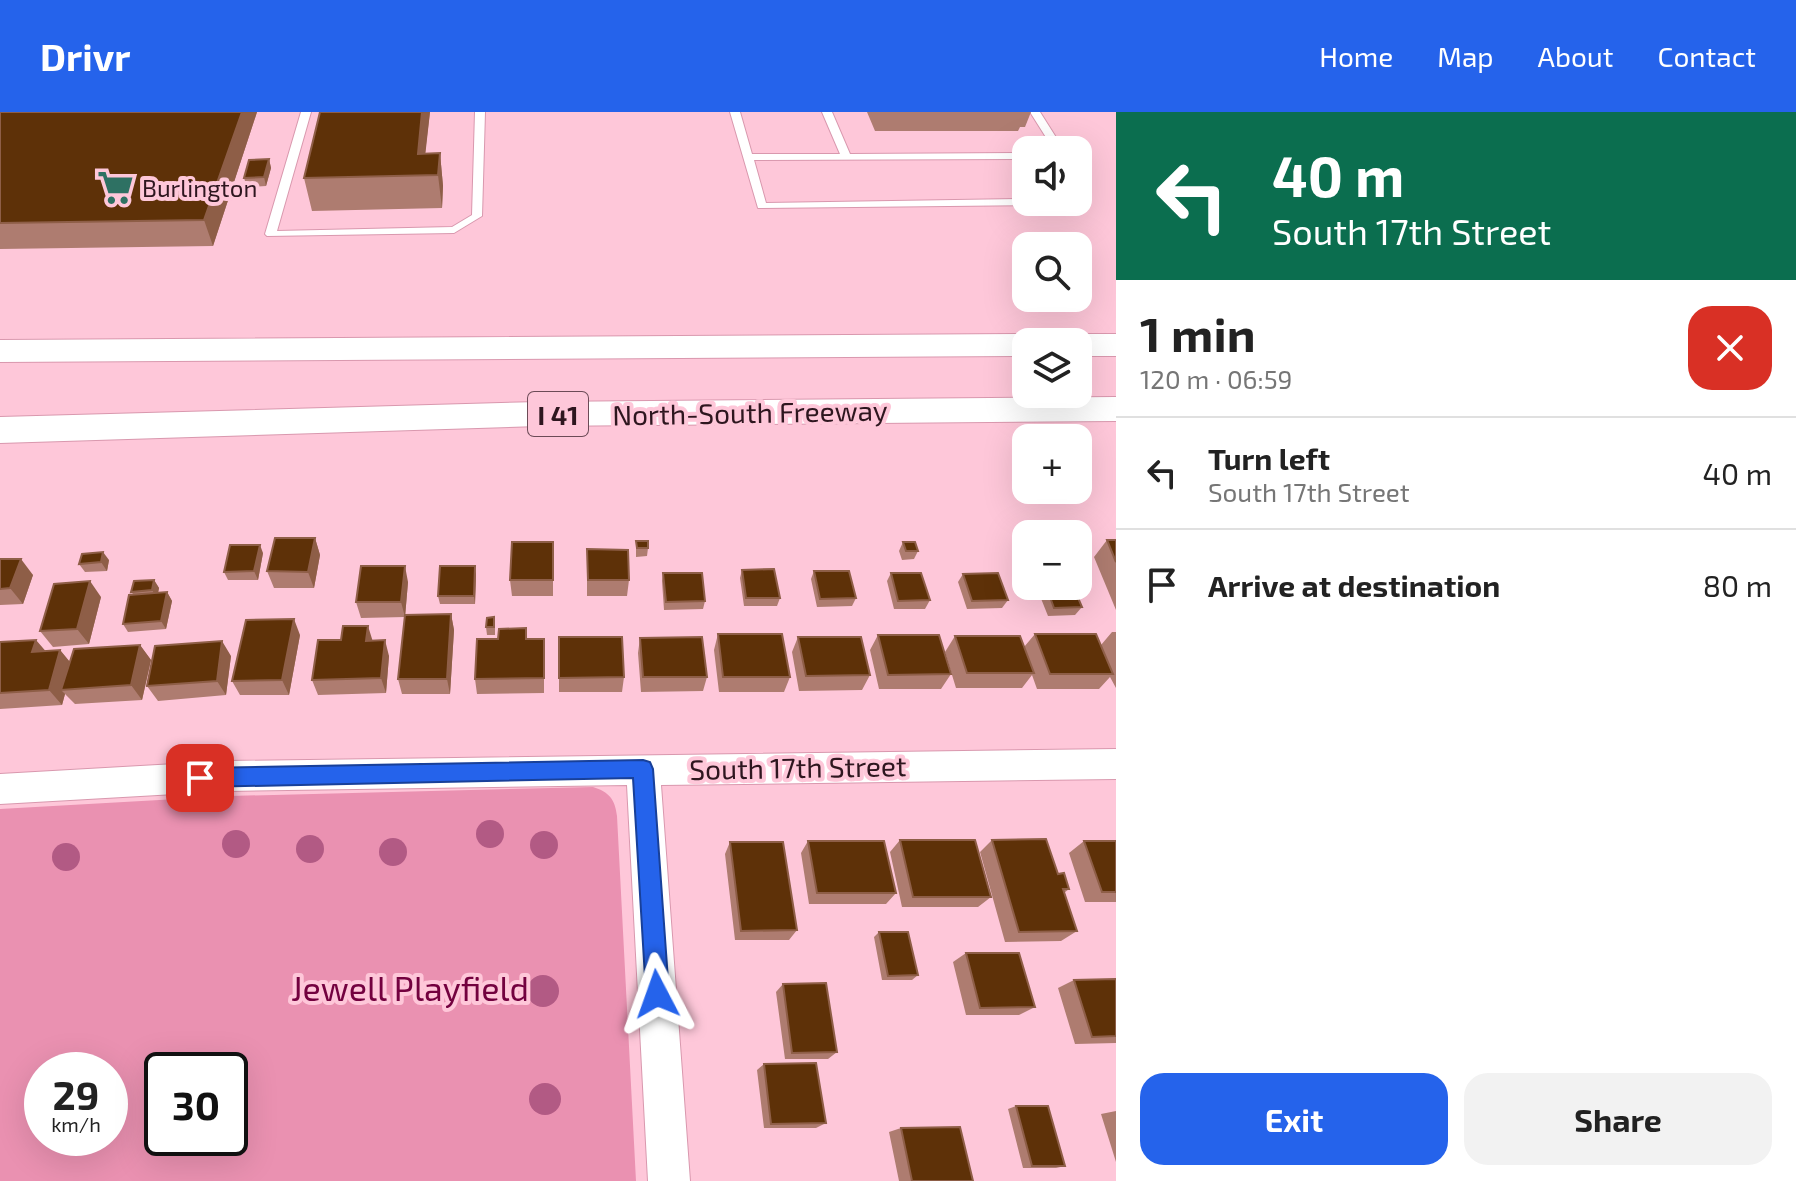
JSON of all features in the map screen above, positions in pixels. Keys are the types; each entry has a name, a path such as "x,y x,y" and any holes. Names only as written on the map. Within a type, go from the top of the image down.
{"highway":[{"path":"0,351 1012,345"},
{"name":"North-South Freeway","path":"0,430 539,414 1116,409"}],"street":[{"name":"South 17th Street","path":"0,789 228,776 1116,764"},
{"path":"643,769 669,1181"}],"lane":[{"path":"306,112 271,234 454,230 477,216 480,112"},
{"path":"735,112 762,206 1012,202"},
{"path":"827,112 846,157"},
{"path":"1035,112 1050,136"},
{"path":"748,157 1012,156"}],"green space":[{"name":"Jewell Playfield","path":"593,787 603,791 613,801 617,816 636,1181 0,1181 0,809 230,796"}],"building":[{"name":"Burlington","path":"0,112 242,112 204,220 0,223"},
{"path":"320,112 422,112 418,154 440,153 438,175 304,178"},
{"path":"269,159 264,177 244,178 249,160"},
{"path":"275,538 315,538 308,572 267,571"},
{"path":"1107,540 1116,540 1116,562"},
{"path":"636,541 648,541 648,548 637,548"},
{"path":"512,542 553,542 553,580 510,580"},
{"path":"903,542 915,542 918,551 906,551"},
{"path":"230,545 260,545 254,571 224,572"},
{"path":"587,549 628,550 629,580 588,580"},
{"path":"103,552 101,562 79,564 82,554"},
{"path":"0,559 21,559 10,588 0,589"},
{"path":"361,566 405,566 401,602 356,602"},
{"path":"440,566 475,566 474,596 438,596"},
{"path":"774,569 780,598 746,598 742,570"},
{"path":"814,571 849,571 856,598 820,599"},
{"path":"663,573 702,573 705,601 666,602"},
{"path":"891,573 921,573 930,600 898,601"},
{"path":"998,573 1008,600 972,601 963,574"},
{"path":"154,580 152,590 131,592 134,581"},
{"path":"90,581 77,629 40,631 54,584"},
{"path":"167,592 161,621 123,624 129,595"},
{"path":"1051,600 1079,600 1082,607 1054,608"},
{"path":"451,614 447,679 398,679 405,615"},
{"path":"494,617 494,627 486,627 487,618"},
{"path":"294,619 282,680 232,681 246,620"},
{"path":"343,626 368,626 366,641 385,640 381,678 312,680 318,640 341,640"},
{"path":"526,628 526,639 544,639 544,678 475,679 477,639 498,639 499,629"},
{"path":"718,634 782,634 790,677 723,677"},
{"path":"1035,634 1096,634 1113,674 1050,674"},
{"path":"878,635 939,635 951,674 888,675"},
{"path":"955,636 1020,636 1034,673 967,673"},
{"path":"559,637 622,637 624,677 559,678"},
{"path":"702,637 707,677 643,677 640,638"},
{"path":"798,637 861,637 870,675 806,676"},
{"path":"36,640 32,652 60,650 49,690 0,693 0,642"},
{"path":"222,641 217,681 147,686 155,646"},
{"path":"140,645 131,685 61,690 74,649"},
{"path":"1046,839 1058,874 1064,873 1069,889 1063,889 1077,931 1019,932 992,840"},
{"path":"900,840 975,840 991,897 913,897"},
{"path":"808,841 884,841 896,893 817,893"},
{"path":"1084,841 1116,841 1116,892 1102,892"},
{"path":"730,842 783,842 797,930 741,931"},
{"path":"879,932 908,932 918,975 888,976"},
{"path":"966,953 1019,953 1035,1007 980,1008"},
{"path":"1116,979 1116,1036 1092,1037 1074,980"},
{"path":"826,983 837,1052 792,1053 783,984"},
{"path":"816,1063 826,1123 771,1124 764,1064"},
{"path":"1016,1106 1048,1106 1065,1166 1032,1166"},
{"path":"960,1127 973,1181 912,1181 901,1128"}],"place":[{"name":"Burlington","path":"116,187"}],"route":[{"path":"200,778 643,769 657,994"}]}
